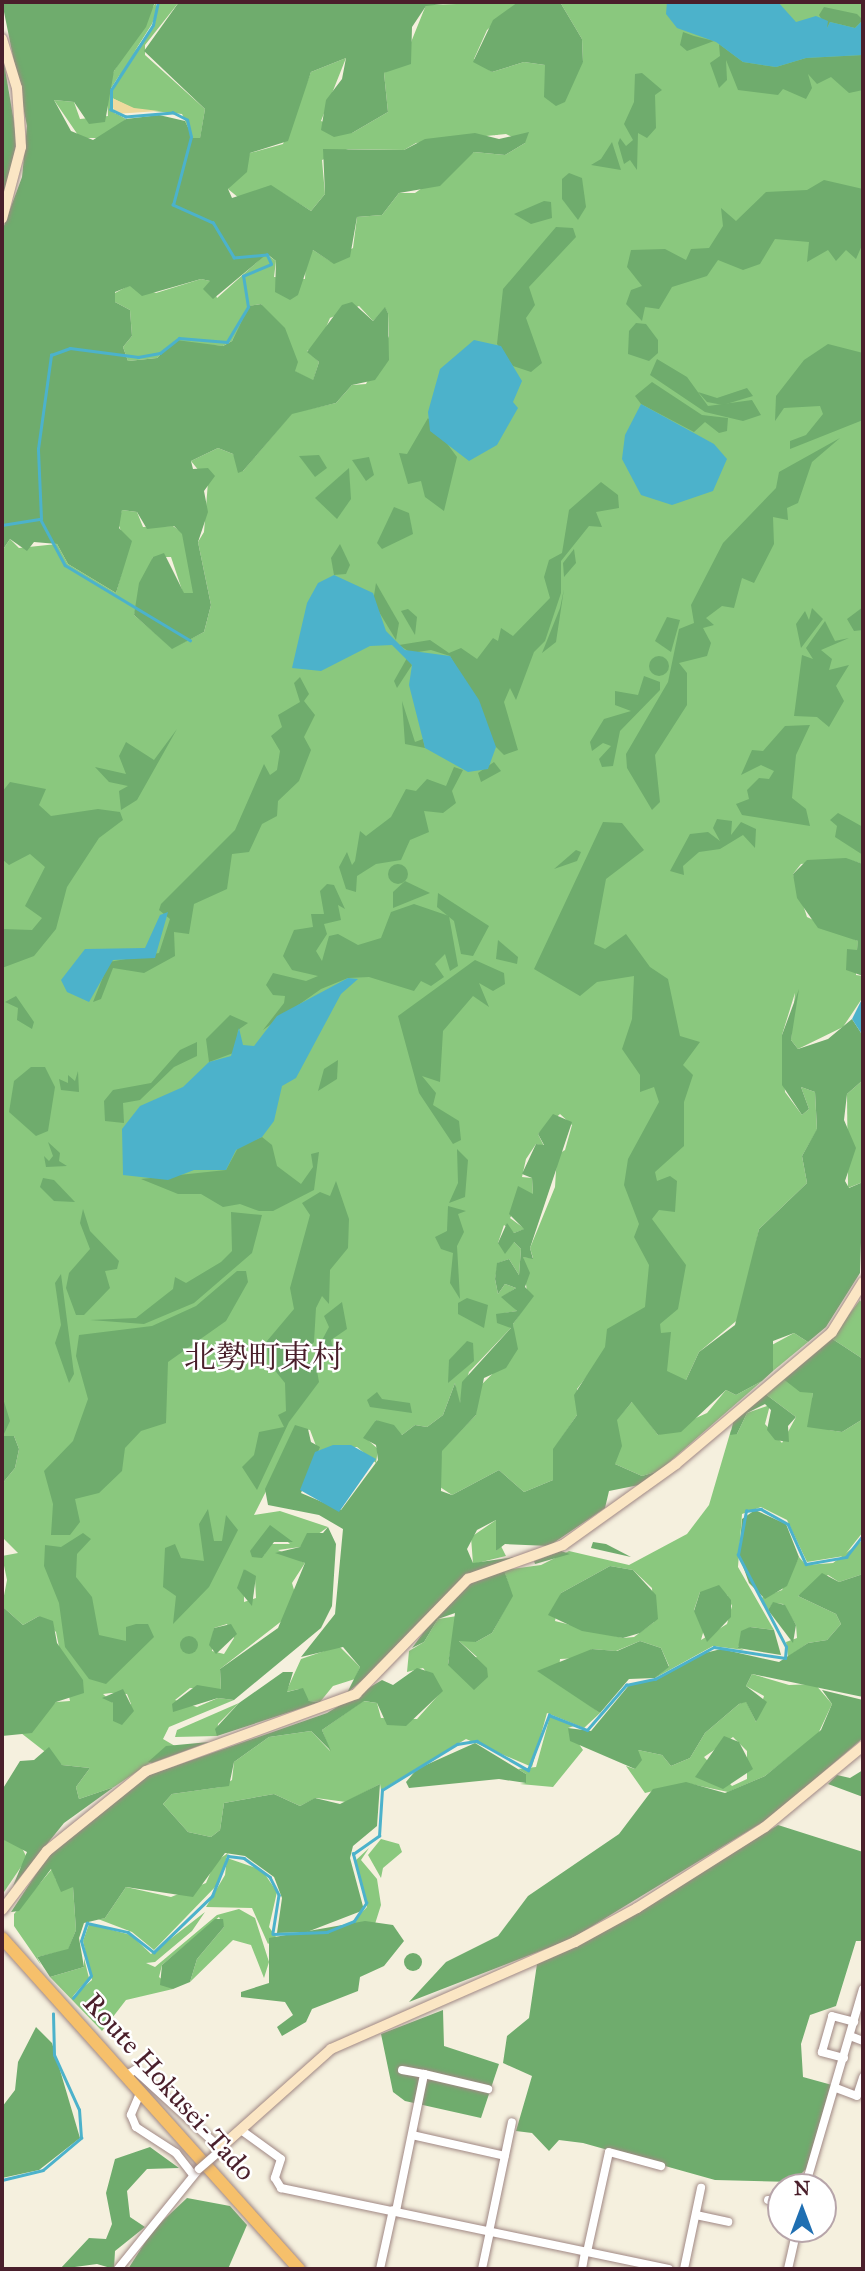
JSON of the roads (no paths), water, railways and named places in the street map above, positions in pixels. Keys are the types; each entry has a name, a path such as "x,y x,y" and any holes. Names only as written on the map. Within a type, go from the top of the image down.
{"main road":[{"name":"Route Hokusei-Tado","path":"2,1938 299,2269"}],"street":[{"path":"2,39 17,88 21,146 2,219"},
{"path":"2,1910 47,1851 146,1770 356,1694 468,1579 563,1545 676,1464 832,1332 863,1282"},
{"path":"118,2269 196,2172 331,2049 575,1942 637,1908 765,1827 863,1746"},
{"path":"809,2173 863,1989"},
{"path":"844,2058 822,2052 832,2016 854,2022"},
{"path":"850,2036 863,2041"},
{"path":"127,2075 135,2070 217,2152"},
{"path":"402,2070 488,2089"},
{"path":"380,2269 425,2074"},
{"path":"836,2088 857,2096 863,2077"},
{"path":"141,2091 131,2115 136,2127 176,2153 196,2172"},
{"path":"482,2269 512,2122"},
{"path":"241,2130 281,2159 275,2178 281,2188 669,2269"},
{"path":"412,2135 505,2156"},
{"path":"582,2269 609,2152 661,2166"},
{"path":"684,2269 701,2188"},
{"path":"696,2215 728,2222"},
{"path":"788,2269 794,2243"}],"water":[{"path":"667,2 778,2 796,22 816,16 828,21 827,28 830,22 855,28 863,20 863,55 806,58 776,67 743,62 716,42 677,28 666,14"},
{"path":"474,340 501,346 522,381 513,402 518,408 497,445 469,461 430,431 428,412 440,369"},
{"path":"641,404 714,444 727,459 713,491 672,505 641,495 622,459 625,435"},
{"path":"334,575 373,593 386,631 405,650 450,656 479,700 496,747 488,769 468,772 425,748 409,685 412,665 392,645 370,646 321,671 292,668 307,603 318,583"},
{"path":"168,912 155,958 113,960 89,1002 67,992 61,980 85,949 145,948 160,915"},
{"path":"348,978 358,979 341,994 296,1078 282,1086 274,1121 262,1137 236,1150 226,1170 194,1170 168,1180 123,1175 122,1129 140,1106 183,1087 209,1062 231,1056 239,1028 243,1045 254,1046 277,1016"},
{"path":"863,997 863,1036 852,1019"},
{"path":"333,1445 351,1445 376,1459 339,1512 300,1490 315,1452"}],"waterway":[{"path":"2,525 41,519 38,449 51,355 70,348 138,357 160,353 179,338 227,342 248,307 243,276 271,264 267,255 234,258 213,223 173,205 191,137 187,120 173,113 126,117 111,110 111,90 153,25 158,2"},
{"path":"41,520 65,565 190,640"},
{"path":"73,1998 91,1976 81,1941 87,1923 128,1932 154,1952 212,1896 228,1856 244,1858 270,1877 279,1895 273,1934 327,1932 354,1921 366,1903 353,1854 379,1836 382,1790 457,1744 477,1741 528,1770 549,1715 587,1730 626,1685 655,1679 714,1647 785,1658 786,1647 738,1555 746,1511 761,1509 788,1524 806,1564 846,1557 863,1535"},
{"path":"2,2180 43,2170 81,2138 79,2110 54,2055 53,2014"}],"district":[{"name":"北勢町東村","path":"264,1358"}]}
